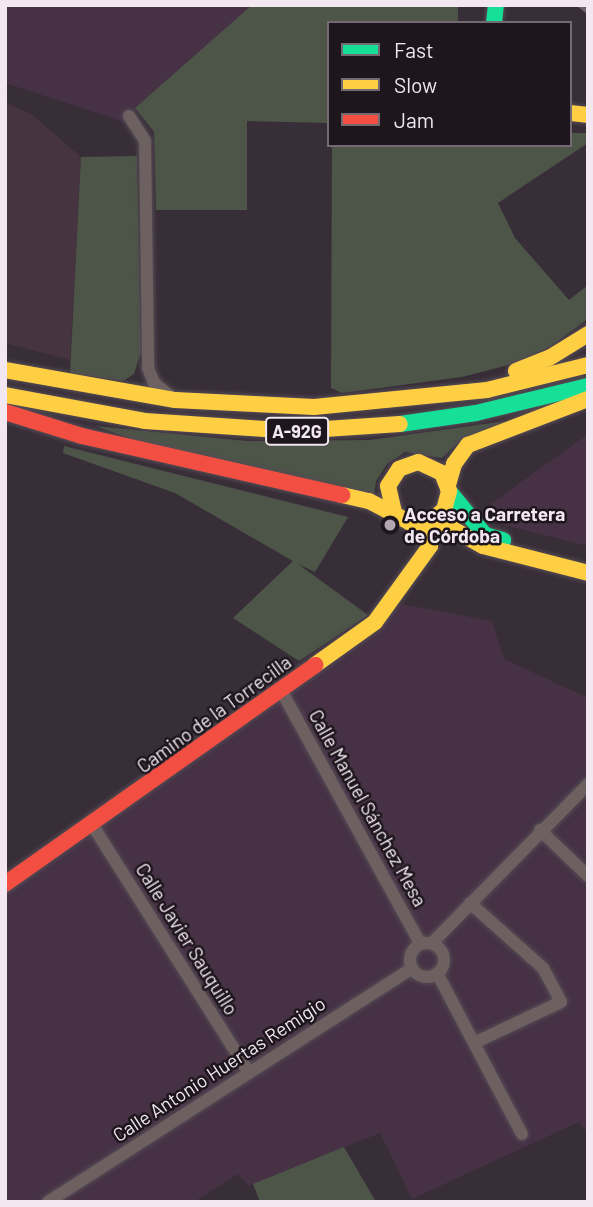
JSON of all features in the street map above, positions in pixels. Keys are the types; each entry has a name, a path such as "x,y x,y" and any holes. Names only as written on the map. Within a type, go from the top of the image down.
{"main road":[{"path":"456,394 549,358 588,334"},
{"name":"A-92G","path":"5,370 109,391 175,400 314,407 456,394 588,365"},
{"name":"A-92G","path":"5,395 145,421 295,431 356,430 441,419 588,386"},
{"path":"432,520 444,510 454,464 468,445 588,399"},
{"path":"5,412 82,436 369,501 409,522 423,542 425,555"},
{"path":"394,512 388,486 405,465 431,465 485,535 588,562"},
{"path":"409,522 432,520 467,540 588,573"},
{"name":"Camino de la Torrecilla","path":"5,884 93,826 282,692 375,622 425,555 430,546 432,520"},
{"name":"Camino de la Torrecilla","path":"425,555 442,541 467,540"}],"street":[{"path":"129,116 145,141 148,368 154,383 175,400"},
{"path":"109,391 132,385 148,368"},
{"name":"Calle Manuel Sánchez Mesa","path":"282,692 426,943"},
{"path":"437,973 422,976 412,968 411,952 426,943 470,903 588,783"},
{"name":"Calle Javier Sauquillo","path":"93,826 249,1073"},
{"path":"540,831 588,876"},
{"path":"470,903 543,968 561,1002 474,1043"},
{"path":"426,943 444,958 437,973"},
{"name":"Calle Antonio Huertas Remigio","path":"48,1202 412,968"},
{"path":"437,973 522,1134"}],"shaded area":[{"path":"5,5 252,5 124,122 5,83"},
{"path":"5,102 31,114 81,157 70,360 5,343"},
{"path":"588,434 588,546 492,522 489,514 492,503"},
{"path":"401,604 492,621 504,659 588,698 588,1134 579,1122 412,1199 380,1133 248,1186 238,1174 194,1202 5,1202 5,892 379,626"}],"green space":[{"path":"252,5 458,5 458,21 327,21 327,123 247,121 247,210 156,210 154,132 135,108"},
{"path":"572,133 588,133 588,143 498,203 515,238 569,300 588,285 588,319 551,346 516,363 462,377 342,393 331,388 332,147 572,147"},
{"path":"137,156 141,352 134,374 123,381 70,373 81,157"},
{"path":"506,421 459,442 442,458 405,452 387,464 376,481 374,495 138,441 95,426 247,441 370,440"},
{"path":"64,446 348,517 315,572 298,564 368,615 299,661 233,618 293,561 175,493 63,453"},
{"path":"344,1147 376,1202 260,1202 253,1184"}],"railway":[{"path":"579,5 588,12"}],"traffic: fast":[{"path":"494,21 496,5"},
{"path":"400,424 476,413 588,386"},
{"path":"449,491 485,535 503,540"}],"traffic: slow":[{"path":"572,113 588,115"},
{"path":"516,371 549,358 588,334"},
{"path":"5,370 175,400 314,407 487,390 588,365"},
{"path":"5,395 145,421 295,431 400,424"},
{"path":"448,485 454,464 468,445 588,399"},
{"path":"342,495 369,501 409,522 429,522 444,510 449,491 442,473 418,462 399,469 388,486 394,511"},
{"path":"435,519 483,546 588,573"},
{"path":"315,665 375,622 430,546 429,522"}],"traffic: jam":[{"path":"5,412 82,436 342,495"},
{"path":"5,884 315,665"}],"place":[{"name":"Acceso a Carretera de Córdoba","path":"390,525"}]}
